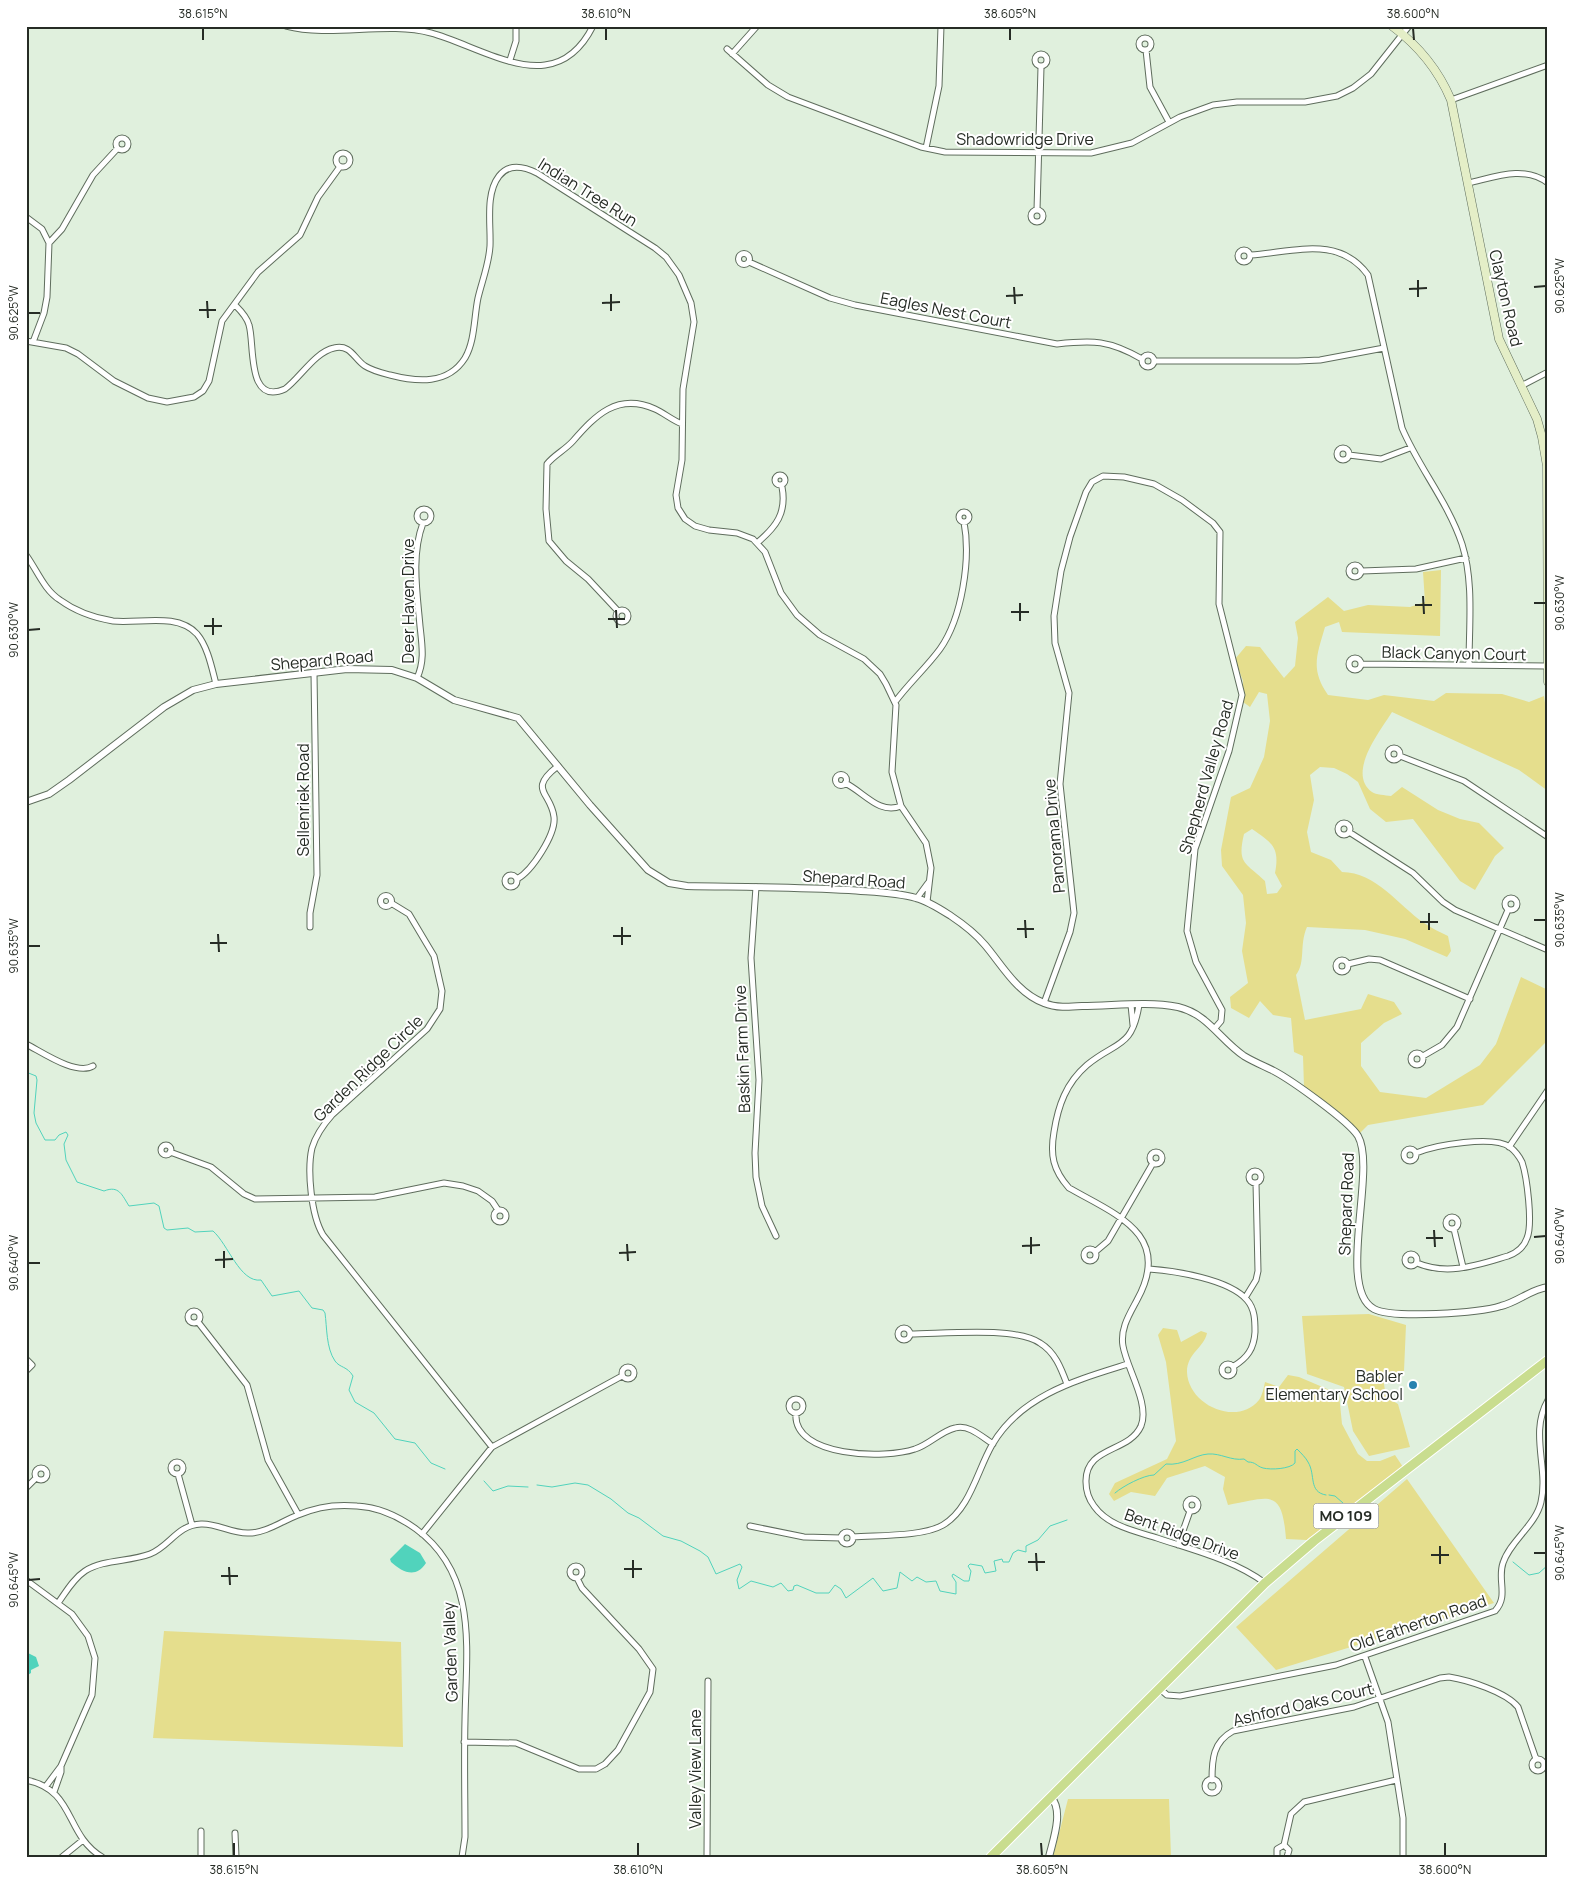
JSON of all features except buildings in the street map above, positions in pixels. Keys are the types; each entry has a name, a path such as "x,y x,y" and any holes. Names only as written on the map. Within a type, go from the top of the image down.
{"main road":[{"name":"Clayton Road","path":"1392,26 1426,56 1435,68 1451,100 1469,182 1499,339 1540,429 1546,456 1548,682"},
{"name":"MO 109","path":"991,1857 1265,1583 1321,1536 1548,1360"}],"street":[{"path":"286,26 312,29 413,30 430,33 510,60 534,66 558,62 579,49 593,26"},
{"path":"510,60 516,41 516,26"},
{"path":"732,54 757,26"},
{"path":"926,148 939,86 941,26"},
{"name":"Shadowridge Drive","path":"726,48 768,85 788,97 926,148 945,152 1082,154 1108,150 1147,136 1169,122 1195,110 1219,104 1305,102 1337,96 1353,88 1366,78 1409,26"},
{"path":"1146,50 1150,87 1169,122"},
{"path":"1451,100 1548,65"},
{"path":"1037,210 1041,67"},
{"path":"49,243 62,229 93,175 117,149"},
{"name":"Indian Tree Run","path":"236,306 243,313 249,325 258,382 269,391 279,392 285,389 319,357 336,348 353,352 363,365 373,370 402,378 430,381 446,375 459,366 470,347 478,298 488,264 491,199 495,182 500,174 507,169 519,167 529,169 654,248 666,257 679,275 691,302 694,322 683,389 682,460 676,495 681,514 690,523 701,528 737,533 757,543"},
{"path":"26,341 66,348 78,354 114,381 148,398 162,402 182,401 194,397 203,391 209,382 222,321 236,306 258,272 300,234 318,197 339,168"},
{"path":"1469,182 1519,173 1537,176 1548,183"},
{"path":"26,217 42,229 49,243 47,297 44,313 33,342"},
{"path":"1251,256 1323,249 1349,255 1362,266 1371,280 1396,408 1410,448 1456,529 1466,558 1470,588 1469,665"},
{"name":"Eagles Nest Court","path":"749,262 830,298 854,305 1057,344 1102,341 1123,348 1142,359"},
{"name":"Eagles Nest Court","path":"1142,359 1142,365 1147,368 1153,365 1154,362 1306,361 1384,348"},
{"name":"Eagles Nest Court","path":"1142,359 1150,355 1154,362"},
{"path":"1521,386 1548,372"},
{"path":"618,611 588,579 566,561 550,541 546,509 547,464 570,444 597,415 613,407 633,404 646,406 682,424"},
{"path":"1349,455 1381,459 1410,448"},
{"name":"Panorama Drive","path":"1044,1003 1067,940 1074,913 1060,784 1069,693 1055,643 1056,595 1070,537 1086,492 1092,482 1098,478 1111,476"},
{"name":"Shepherd Valley Road","path":"1111,476 1134,478 1162,488 1214,523 1220,532 1219,604 1242,695 1229,751 1196,849 1187,931 1196,962 1222,1010 1221,1021 1215,1028"},
{"path":"782,486 784,502 780,519 774,529 757,543 769,560 781,593 796,615 820,635 871,665 880,674 895,702 892,772 901,806 926,843 931,868 927,902"},
{"path":"895,702 941,647 953,623 961,599 965,572 964,522"},
{"name":"Deer Haven Drive","path":"417,678 423,665 417,579 417,539 423,523"},
{"path":"26,555 52,594 77,610 114,621 170,622 188,627 198,635 204,647 216,684"},
{"path":"1362,571 1416,569 1466,558"},
{"name":"Black Canyon Court","path":"1361,664 1547,666"},
{"name":"Shepard Road","path":"26,802 49,794 171,702 193,690 216,684 314,673 377,668 404,672 454,700 518,718 648,870 658,878 673,884 687,886 873,892 917,898 927,902 967,928 983,943 1013,981 1034,998 1044,1003 1064,1007 1162,1005 1199,1015 1244,1056 1287,1078 1350,1126 1360,1139 1363,1155 1359,1209 1358,1279 1362,1296 1370,1306 1380,1311 1400,1314 1487,1309 1505,1305 1529,1293 1548,1287"},
{"name":"Sellenriek Road","path":"310,927 310,913 316,875 314,673"},
{"path":"1400,756 1466,782 1548,837"},
{"path":"516,879 526,874 530,869 543,849 554,824 553,811 543,795 542,784 546,776 558,766"},
{"path":"846,783 884,808 894,809 901,806"},
{"path":"1349,832 1413,873 1449,906 1548,950"},
{"path":"917,898 928,883"},
{"name":"Baskin Farm Drive","path":"756,887 752,958 759,1080 759,1110 755,1153 756,1177 762,1206 776,1236"},
{"name":"Garden Ridge Circle","path":"392,903 409,914 434,956 442,991 440,1008 427,1029 324,1124 312,1148 312,1198 316,1223 323,1235 492,1447"},
{"path":"1423,1056 1442,1045 1452,1035 1470,999 1508,910"},
{"path":"1348,964 1369,959 1380,960 1470,999"},
{"path":"1131,1005 1133,1025"},
{"name":"Bent Ridge Drive","path":"1139,1005 1136,1021 1126,1039 1089,1064 1067,1088 1058,1111 1052,1145 1056,1171 1069,1188 1122,1218 1134,1227 1143,1239 1148,1255 1149,1269 1147,1280 1123,1331 1123,1344 1143,1412 1141,1426 1131,1440 1106,1451 1092,1461 1086,1477 1087,1494 1097,1511 1114,1523 1242,1569 1265,1583"},
{"path":"26,1044 75,1069 85,1070 93,1066"},
{"path":"1509,1147 1548,1090"},
{"path":"1416,1153 1429,1148 1487,1141 1499,1142 1509,1147 1517,1154 1523,1165 1530,1225 1527,1238 1520,1248 1512,1254 1463,1267 1441,1270 1417,1263"},
{"path":"170,1152 211,1167 251,1198 375,1197 432,1184 452,1184 478,1191 492,1200 498,1210"},
{"path":"1095,1252 1108,1241 1153,1163"},
{"path":"1245,1298 1256,1280 1258,1271 1256,1183"},
{"path":"1454,1229 1463,1267"},
{"path":"1149,1269 1196,1276 1237,1292 1245,1298 1255,1315 1254,1339 1248,1355 1234,1366"},
{"path":"198,1322 247,1384 268,1460 298,1514"},
{"path":"910,1334 1008,1333 1026,1336 1041,1343 1054,1356 1067,1384"},
{"path":"26,1359 32,1365 26,1371"},
{"path":"853,1537 927,1530 948,1522 967,1497 993,1444 1018,1414 1048,1392 1128,1364"},
{"path":"422,1534 492,1447 622,1376"},
{"name":"Old Eatherton Road","path":"1160,1689 1167,1695 1180,1696 1336,1665 1492,1613 1499,1607 1503,1592 1501,1572 1504,1559 1541,1504 1539,1430 1541,1414 1548,1400"},
{"path":"796,1413 796,1423 799,1431 807,1439 826,1448 879,1454 902,1453 926,1445 955,1428 964,1427 993,1444"},
{"path":"58,1603 77,1578 90,1568 150,1554 178,1531 192,1526 178,1474"},
{"path":"26,1488 36,1478"},
{"name":"Garden Valley","path":"192,1526 211,1525 230,1532 252,1533 262,1531 298,1514 322,1507 358,1506 392,1515 422,1534 440,1551 450,1566 462,1600 466,1664 464,1742 465,1837 462,1857"},
{"path":"1178,1545 1190,1511"},
{"path":"750,1526 804,1537 841,1538"},
{"path":"841,1538 846,1532 850,1532 853,1537"},
{"path":"841,1538 847,1544 851,1542 853,1537"},
{"path":"464,1742 516,1742 571,1766 588,1770 605,1764 614,1756 650,1692 653,1669 639,1649 582,1588 577,1578"},
{"path":"26,1580 72,1614 88,1636 95,1658 96,1670 92,1695 61,1766 46,1786"},
{"path":"1364,1657 1388,1722 1403,1818 1403,1857"},
{"name":"Ashford Oaks Court","path":"1212,1780 1212,1759 1216,1748 1223,1738 1233,1731 1354,1707 1440,1678 1449,1677 1504,1695 1518,1707 1536,1759"},
{"name":"Valley View Lane","path":"707,1857 708,1681"},
{"path":"54,1792 61,1772 61,1766"},
{"path":"26,1780 46,1786 54,1792 67,1809 73,1826 83,1840 102,1857"},
{"path":"1284,1845 1291,1814 1304,1802 1396,1780"},
{"path":"1049,1857 1057,1814 1055,1801 1051,1797"},
{"path":"201,1831 201,1857"},
{"path":"235,1833 236,1857"},
{"path":"62,1857 83,1840"},
{"path":"1277,1857 1276,1852 1278,1848 1284,1845"},
{"path":"1284,1845 1288,1850 1286,1857"}],"shaded area":[{"path":"1441,570 1440,636 1342,632 1339,622 1325,627 1317,662 1322,686 1328,695 1368,700 1384,695 1434,701 1446,693 1502,694 1529,702 1544,696 1548,724 1548,791 1519,770 1392,712 1368,752 1364,763 1363,774 1365,784 1374,793 1391,796 1402,787 1438,810 1460,819 1479,823 1504,848 1495,856 1475,890 1460,881 1413,819 1386,822 1370,809 1358,782 1334,768 1320,767 1310,775 1314,800 1307,832 1311,852 1331,860 1342,872 1354,873 1376,883 1414,916 1448,936 1451,951 1447,957 1405,939 1365,930 1307,927 1303,940 1301,965 1296,975 1305,1020 1361,1009 1368,994 1394,1002 1402,1014 1384,1023 1361,1043 1361,1066 1380,1092 1426,1098 1480,1065 1496,1044 1521,977 1548,990 1548,1040 1483,1105 1368,1125 1360,1133 1304,1087 1303,1056 1294,1052 1291,1018 1273,1015 1260,1001 1249,1018 1231,1008 1230,997 1248,983 1242,951 1246,923 1243,895 1222,866 1221,850 1231,797 1250,788 1264,757 1270,721 1267,694 1259,692 1250,707 1243,702 1243,681 1235,659 1246,646 1260,647 1284,678 1295,666 1298,638 1295,622 1328,597 1344,611 1368,605 1410,607 1425,602 1423,572","holes":["1252,829 1269,842 1275,851 1275,873 1282,886 1277,893 1267,894 1265,881 1244,862 1242,857 1244,834"]},
{"path":"1369,1314 1406,1325 1404,1371 1383,1378 1386,1397 1398,1404 1410,1447 1369,1456 1353,1431 1344,1387 1307,1374 1302,1316"},
{"path":"1163,1328 1177,1330 1181,1342 1201,1331 1207,1333 1203,1343 1190,1360 1187,1372 1189,1384 1204,1402 1227,1412 1239,1412 1250,1408 1259,1400 1265,1382 1279,1387 1288,1375 1299,1377 1339,1394 1342,1424 1358,1454 1367,1461 1380,1461 1395,1455 1403,1467 1307,1540 1286,1539 1281,1511 1272,1500 1255,1500 1228,1505 1223,1489 1225,1477 1205,1466 1167,1478 1155,1496 1131,1492 1114,1501 1109,1494 1115,1483 1167,1459 1176,1441 1166,1362 1158,1335"},
{"path":"1407,1479 1494,1603 1276,1670 1236,1627"},
{"path":"164,1631 401,1642 403,1747 153,1738"},
{"path":"1068,1799 1169,1799 1171,1857 1053,1857"}],"water":[{"path":"405,1544 420,1553 426,1563 418,1571 404,1571 391,1562 390,1559"},
{"path":"26,1652 36,1657 39,1666 31,1670 31,1673 26,1676"}],"waterway":[{"path":"26,1072 36,1076 37,1080 34,1113 36,1123 45,1140 55,1140 59,1135 66,1132 68,1135 64,1144 66,1160 77,1182 104,1191 109,1189 117,1190 129,1206 154,1203 159,1206 164,1228 167,1230 188,1228 195,1232 213,1231 241,1269 254,1279 261,1280 272,1296 299,1291 312,1308 323,1310 325,1313 327,1337 332,1356 337,1363 348,1370 353,1376 349,1390 355,1402 374,1413 395,1439 415,1443 431,1463 445,1469"},
{"path":"1115,1493 1134,1481 1154,1475 1166,1464 1178,1463 1203,1455 1213,1454 1244,1459 1263,1468 1275,1469 1293,1465 1297,1449 1308,1462 1315,1487 1320,1493 1326,1495"},
{"path":"484,1481 493,1491 508,1486 528,1487"},
{"path":"537,1485 552,1487 575,1483 588,1485 663,1536 681,1541 700,1551 708,1557 716,1574 740,1564 742,1567 737,1580 739,1589 751,1581 773,1587 781,1583 788,1591 793,1590 794,1586 797,1585 816,1593 829,1593 835,1585 841,1589 846,1598 873,1578 883,1591 897,1588 900,1572 912,1581 917,1577 926,1582 936,1581 940,1591 956,1594 956,1582 952,1576 953,1574 964,1581 969,1581 971,1571 968,1566 970,1564 982,1566 985,1573 996,1571 994,1561 1002,1559 1003,1562 1009,1562 1013,1553 1018,1550 1026,1552 1026,1546 1038,1540 1050,1526 1067,1520"},
{"path":"1329,1495 1335,1496 1343,1503"},
{"path":"1513,1562 1529,1575 1539,1573 1548,1565"}],"place":[{"name":"Babler Elementary School","path":"1413,1385"}]}
